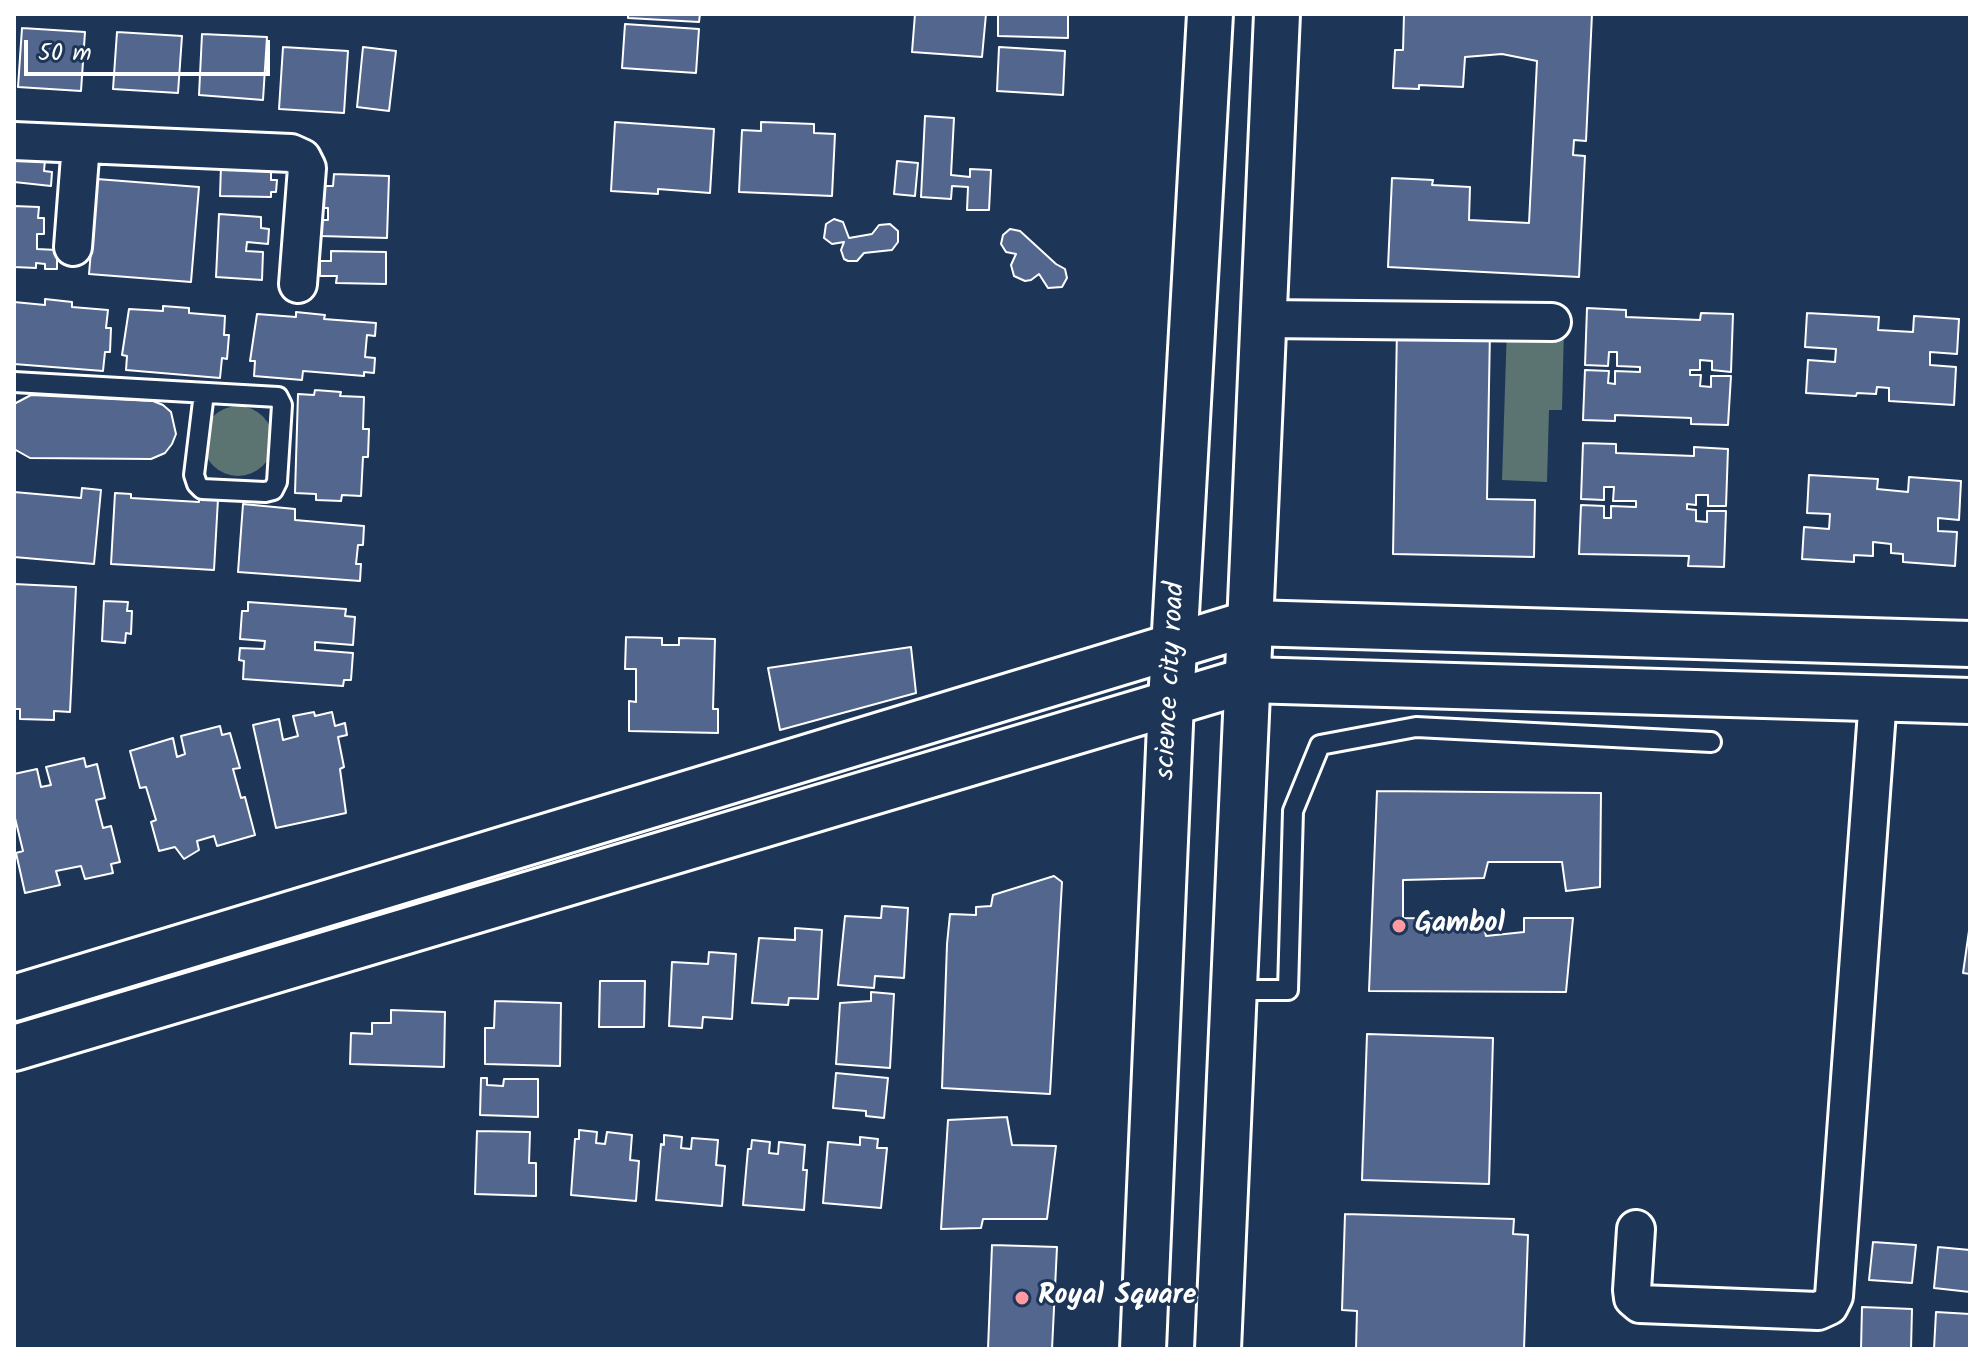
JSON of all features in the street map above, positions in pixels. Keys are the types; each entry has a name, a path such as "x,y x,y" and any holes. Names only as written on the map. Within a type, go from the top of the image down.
{"street":[{"name":"science city road","path":"1143,1349 1171,702 1210,14"},
{"path":"1218,1349 1277,14"},
{"path":"14,141 291,153 302,158 307,168 298,284"},
{"path":"73,247 81,144"},
{"path":"1264,319 1552,322"},
{"path":"14,998 1250,623 1970,644"},
{"path":"14,1048 1248,680 1970,701"},
{"path":"1636,1229 1632,1290 1633,1298 1640,1304 1818,1311 1829,1306 1834,1296 1878,698"}],"lane":[{"path":"14,382 278,397 282,405 277,482 273,490 202,489 197,484 194,475 204,393"},
{"path":"1234,990 1288,990 1293,811 1320,745 1416,727 1711,742"}],"green space":[{"path":"1507,326 1564,328 1562,410 1549,410 1547,482 1502,480"},
{"path":"238,406 263,416 273,441 263,466 238,476 213,466 203,441 213,416"}],"building":[{"path":"628,14 700,14 699,22 628,18"},
{"path":"915,14 986,14 982,57 912,52"},
{"path":"998,14 1068,14 1068,38 998,36"},
{"path":"1404,14 1592,14 1586,141 1574,140 1573,155 1585,156 1579,277 1388,267 1392,178 1433,180 1432,185 1470,187 1469,220 1529,223 1537,61 1502,54 1465,57 1463,87 1419,85 1419,89 1393,88 1395,50 1403,50"},
{"path":"625,24 699,29 696,73 622,68"},
{"path":"22,28 85,32 81,91 18,87"},
{"path":"117,32 182,36 178,93 113,89"},
{"path":"202,34 267,37 263,100 199,95"},
{"path":"283,47 348,51 344,113 279,109"},
{"path":"363,47 396,51 389,111 357,107"},
{"path":"999,47 1065,51 1063,95 997,91"},
{"path":"925,116 954,118 951,175 970,177 970,169 991,170 989,210 967,210 968,187 952,186 951,199 921,197"},
{"path":"615,122 714,129 710,193 658,189 658,194 611,191"},
{"path":"761,122 814,124 814,133 835,134 832,196 739,192 742,130 761,131"},
{"path":"14,156 45,160 44,171 52,172 51,186 14,182"},
{"path":"897,161 918,163 915,196 894,194"},
{"path":"221,165 271,166 271,180 277,180 276,192 271,192 271,197 220,196"},
{"path":"334,174 389,176 387,238 321,236 321,220 328,220 328,208 322,208 322,186 333,186"},
{"path":"97,179 199,187 191,282 89,274"},
{"path":"14,206 39,207 38,218 44,218 44,234 37,234 37,249 57,250 57,269 45,269 45,264 36,263 36,268 14,267"},
{"path":"219,214 261,217 261,228 269,229 268,244 247,242 246,251 263,252 262,280 216,277"},
{"path":"834,219 843,222 849,238 872,234 879,225 890,224 898,231 898,242 892,250 864,253 857,261 848,261 841,250 844,242 832,244 824,238 826,224"},
{"path":"1010,229 1020,231 1065,269 1067,278 1062,287 1048,288 1039,274 1025,281 1014,276 1011,265 1016,254 1006,252 1001,244 1003,235"},
{"path":"331,251 386,252 386,284 336,283 337,276 320,276 320,261 331,261"},
{"path":"45,299 72,302 72,307 108,310 106,328 111,328 110,352 105,352 103,371 14,364 14,302 45,305"},
{"path":"163,306 189,308 189,313 225,316 224,335 229,335 227,359 222,358 220,378 126,370 127,356 122,355 129,309 163,311"},
{"path":"1587,308 1626,310 1626,317 1700,320 1701,313 1733,314 1731,372 1712,370 1712,361 1700,360 1700,370 1690,370 1690,375 1701,375 1700,386 1711,387 1711,376 1731,376 1728,425 1691,424 1691,418 1615,415 1615,421 1583,420 1585,370 1609,371 1608,383 1615,384 1615,371 1640,372 1640,367 1617,366 1617,352 1609,352 1608,366 1585,365"},
{"path":"296,312 325,315 324,319 376,323 375,336 367,335 365,357 375,358 374,373 364,372 364,376 303,371 302,380 254,376 255,361 250,361 257,314 296,317"},
{"path":"1807,313 1879,317 1878,330 1913,332 1914,316 1959,319 1957,354 1930,352 1930,365 1956,367 1954,405 1889,401 1889,388 1877,387 1876,394 1857,393 1856,396 1806,393 1808,360 1835,362 1836,349 1805,347"},
{"path":"1397,328 1490,330 1487,499 1535,500 1534,557 1393,554"},
{"path":"315,390 341,392 340,396 364,397 363,429 369,429 368,457 363,457 361,496 342,495 341,501 316,500 316,494 295,493 298,394 314,395"},
{"path":"31,395 153,401 171,412 176,434 165,453 151,459 30,458 14,449 14,404"},
{"path":"1583,443 1616,444 1616,453 1694,456 1694,447 1728,449 1726,506 1708,506 1708,495 1696,495 1696,505 1687,504 1687,509 1696,510 1696,521 1707,522 1707,511 1726,511 1724,567 1688,566 1689,556 1579,554 1581,505 1604,506 1604,518 1611,518 1611,506 1636,507 1636,501 1613,501 1614,487 1604,487 1604,500 1581,499"},
{"path":"1809,475 1878,479 1877,489 1908,492 1909,477 1961,481 1959,520 1938,518 1938,531 1957,532 1955,566 1903,562 1903,554 1891,553 1891,544 1873,542 1873,556 1854,555 1854,562 1802,559 1804,527 1829,529 1830,514 1807,513"},
{"path":"82,488 101,490 94,564 14,557 14,492 81,498"},
{"path":"115,493 131,494 131,498 199,502 199,498 218,499 214,570 111,564"},
{"path":"243,504 295,509 295,520 364,526 363,545 358,545 356,564 361,564 360,581 238,572"},
{"path":"14,584 76,587 70,712 54,711 54,720 20,719 20,709 14,709"},
{"path":"104,601 128,602 127,611 132,611 131,634 126,633 125,643 102,641"},
{"path":"248,602 346,609 345,616 355,617 353,645 315,642 315,650 353,653 351,680 344,680 343,686 243,679 244,661 239,660 240,648 264,649 265,641 240,639 242,611 248,611"},
{"path":"626,637 662,638 662,645 679,645 679,638 715,639 713,709 718,709 718,733 629,731 629,701 636,702 636,669 625,669"},
{"path":"911,647 916,693 780,730 768,668"},
{"path":"314,712 315,716 332,712 335,726 345,723 347,735 338,737 344,767 340,769 346,813 276,828 253,725 279,719 283,740 298,736 293,716"},
{"path":"220,726 222,735 230,733 240,768 233,769 241,798 245,797 255,835 217,846 214,836 197,841 199,850 184,859 175,847 159,851 151,822 156,820 146,787 140,788 130,751 173,738 177,757 185,754 181,736"},
{"path":"84,758 86,767 97,764 105,798 96,800 103,828 111,826 120,862 111,864 113,873 85,879 81,866 56,871 60,885 25,893 16,853 23,851 14,814 14,774 37,769 41,787 51,785 46,767"},
{"path":"1377,791 1601,793 1600,887 1566,891 1562,862 1488,862 1484,878 1403,880 1403,918 1482,919 1486,936 1524,932 1524,918 1573,918 1566,992 1369,991"},
{"path":"1054,876 1062,882 1050,1094 942,1088 950,914 976,915 976,907 991,906 993,895"},
{"path":"882,906 908,908 904,978 875,976 874,988 838,985 845,916 881,918"},
{"path":"795,928 822,930 818,999 789,998 788,1005 752,1003 759,938 795,940"},
{"path":"1970,931 1970,974 1963,973"},
{"path":"709,952 736,954 732,1019 703,1017 702,1028 669,1026 672,962 708,964"},
{"path":"600,981 645,981 644,1027 599,1027"},
{"path":"871,992 894,994 890,1068 836,1064 840,1003 871,1001"},
{"path":"495,1001 561,1003 560,1066 485,1064 485,1028 494,1028"},
{"path":"391,1010 445,1012 444,1067 350,1064 351,1033 372,1034 372,1023 391,1023"},
{"path":"1367,1034 1493,1038 1489,1184 1362,1180"},
{"path":"836,1073 888,1078 884,1118 866,1116 866,1111 833,1108"},
{"path":"481,1078 487,1078 487,1085 503,1086 504,1079 538,1079 538,1117 480,1115"},
{"path":"1007,1117 1012,1145 1056,1146 1047,1219 983,1219 981,1228 941,1229 948,1120"},
{"path":"579,1130 597,1132 596,1143 605,1144 607,1132 632,1135 630,1160 639,1161 636,1201 571,1195 575,1139 579,1139"},
{"path":"477,1131 530,1132 529,1163 536,1163 536,1196 475,1194"},
{"path":"664,1135 682,1137 681,1148 691,1149 692,1138 718,1140 716,1165 725,1166 722,1206 656,1200"},
{"path":"860,1137 878,1139 877,1148 887,1148 881,1208 823,1203 828,1142 860,1145"},
{"path":"752,1140 770,1142 769,1153 778,1154 779,1142 805,1145 804,1210 743,1205 748,1149 751,1149"},
{"path":"1345,1214 1514,1219 1513,1234 1528,1235 1524,1349 1356,1349 1357,1311 1342,1310"},
{"path":"1873,1242 1916,1245 1912,1283 1869,1280"},
{"name":"Royal Square","path":"992,1245 1057,1247 1052,1349 988,1349"},
{"path":"1938,1247 1970,1250 1970,1292 1934,1288"},
{"path":"1862,1307 1912,1309 1911,1349 1861,1349"},
{"path":"1936,1312 1970,1314 1970,1349 1934,1349"}],"place":[{"name":"Gambol","path":"1399,926"},
{"name":"Royal Square","path":"1022,1298"}]}
